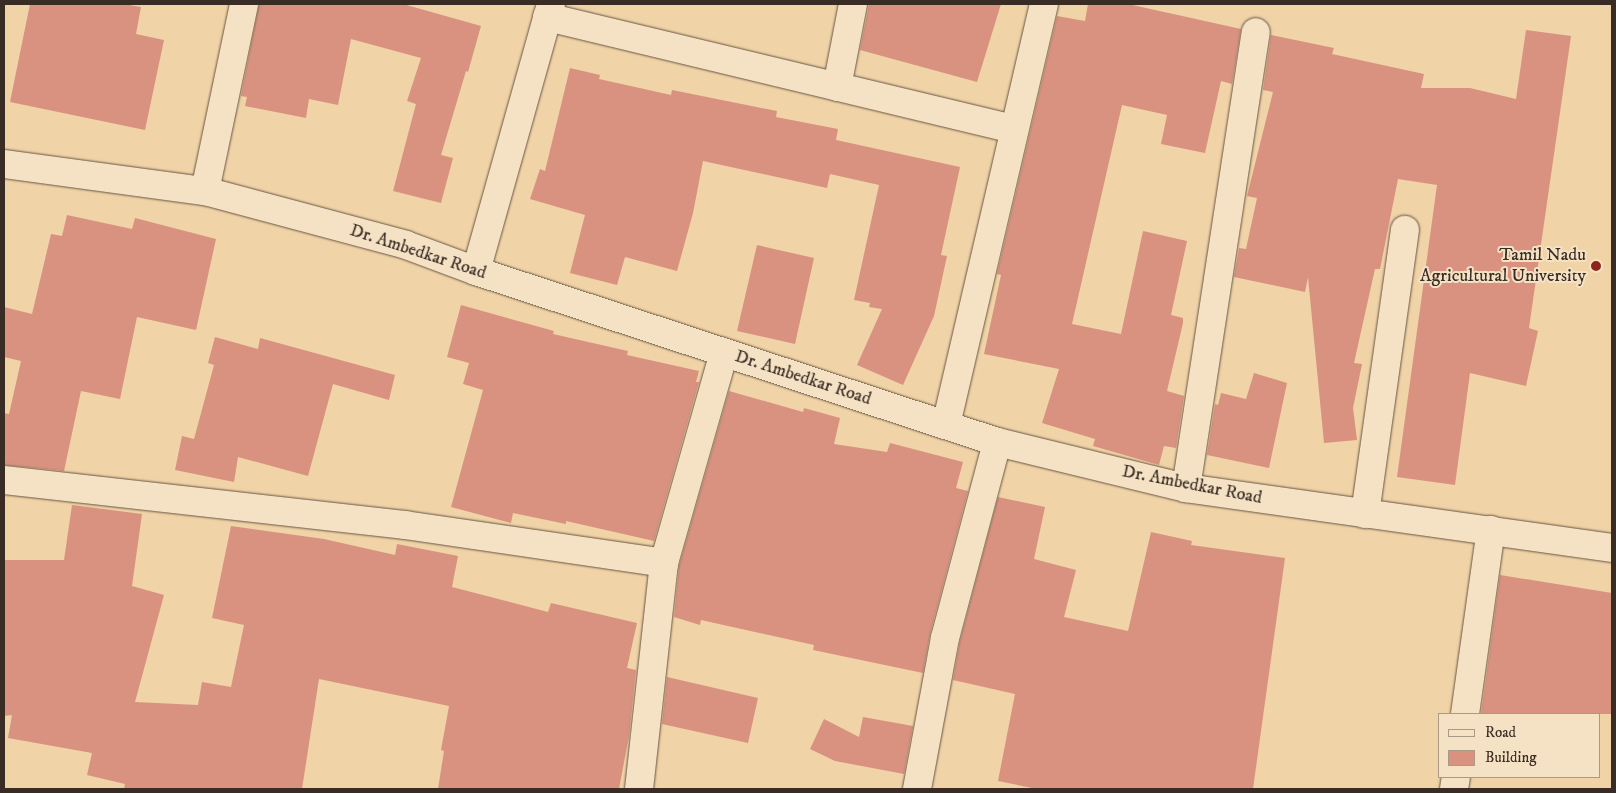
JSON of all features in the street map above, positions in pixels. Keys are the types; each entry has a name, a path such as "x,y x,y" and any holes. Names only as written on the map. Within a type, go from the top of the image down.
{"street":[{"path":"205,191 244,4"},
{"path":"837,87 853,4"},
{"path":"946,425 1044,4"},
{"path":"476,272 549,10 837,87 1014,129"},
{"path":"1186,488 1256,32"},
{"name":"Dr. Ambedkar Road","path":"4,164 205,191 406,244 476,272 997,442 1186,488 1612,548"},
{"path":"1365,514 1405,230"},
{"path":"639,789 664,563 724,353"},
{"path":"917,789 945,638 997,442"},
{"path":"4,480 405,525 664,563"},
{"path":"1465,713 1491,530"}],"building":[{"path":"30,4 124,4 141,7 136,34 164,40 145,130 10,102"},
{"path":"259,4 403,4 481,26 441,155 453,158 441,203 393,191 416,104 407,101 421,58 351,39 338,105 309,99 306,118 245,106 247,97 241,96"},
{"path":"869,4 1001,4 977,82 860,50"},
{"path":"1088,4 1128,4 1241,29 1232,84 1221,81 1205,153 1161,144 1167,115 1122,105 1072,324 1121,334 1143,231 1187,241 1171,315 1183,318 1183,323 1167,391 1184,396 1176,448 1164,446 1159,465 1093,446 1095,439 1042,423 1059,369 984,354 1001,275 997,274 1057,16 1085,21"},
{"path":"1526,30 1571,36 1529,328 1538,331 1526,386 1470,373 1455,485 1397,477 1437,185 1398,179 1380,269 1375,269 1354,363 1362,364 1353,408 1357,440 1324,443 1308,277 1305,292 1234,277 1239,248 1246,249 1257,198 1247,196 1273,92 1263,90 1271,35 1334,48 1332,54 1424,74 1421,88 1470,88 1516,99"},
{"path":"570,68 600,75 599,79 671,95 672,90 777,111 776,117 838,129 836,140 960,167 941,255 947,256 934,316 903,385 857,365 882,309 869,307 870,303 854,300 879,185 830,174 827,188 703,161 693,213 677,271 625,257 617,285 570,273 585,215 530,199 540,169 545,171"},
{"path":"67,215 132,229 135,218 216,239 196,330 137,317 120,399 81,391 64,471 4,465 4,413 9,414 21,361 4,357 4,307 32,314 51,234 62,236"},
{"path":"757,245 814,258 795,344 737,331"},
{"path":"461,305 554,331 553,334 628,351 627,355 699,371 696,382 699,382 654,541 566,521 566,524 513,513 511,523 451,507 483,390 463,384 469,363 447,357"},
{"path":"215,337 258,349 260,338 395,375 389,400 333,384 308,476 238,457 234,482 175,470 182,436 194,439 214,365 208,363"},
{"path":"1254,373 1287,383 1269,468 1207,455 1215,404 1218,405 1221,393 1246,399"},
{"path":"729,391 803,412 804,408 840,418 834,444 887,452 890,443 963,462 956,488 968,491 930,634 923,673 813,650 814,645 701,620 700,625 674,617 679,566"},
{"path":"998,497 1045,507 1034,559 1076,570 1064,617 1128,631 1151,532 1192,541 1191,545 1285,558 1253,789 1037,789 998,781 1015,694 953,680 960,641"},
{"path":"72,505 142,514 132,586 164,595 135,702 198,705 202,682 231,687 244,625 212,618 231,526 324,539 395,555 397,544 458,556 452,587 548,612 551,603 637,623 627,668 636,670 629,736 619,789 438,789 444,751 441,750 449,706 319,679 302,789 124,789 125,784 87,775 92,753 8,738 12,715 4,716 4,560 64,560"},
{"path":"1500,575 1612,593 1612,714 1481,713"},
{"path":"667,677 758,698 748,743 662,724"},
{"path":"863,717 913,726 904,774 835,761 810,749 824,719 859,737"}],"place":[{"name":"Tamil Nadu Agricultural University","path":"1596,266"}]}
